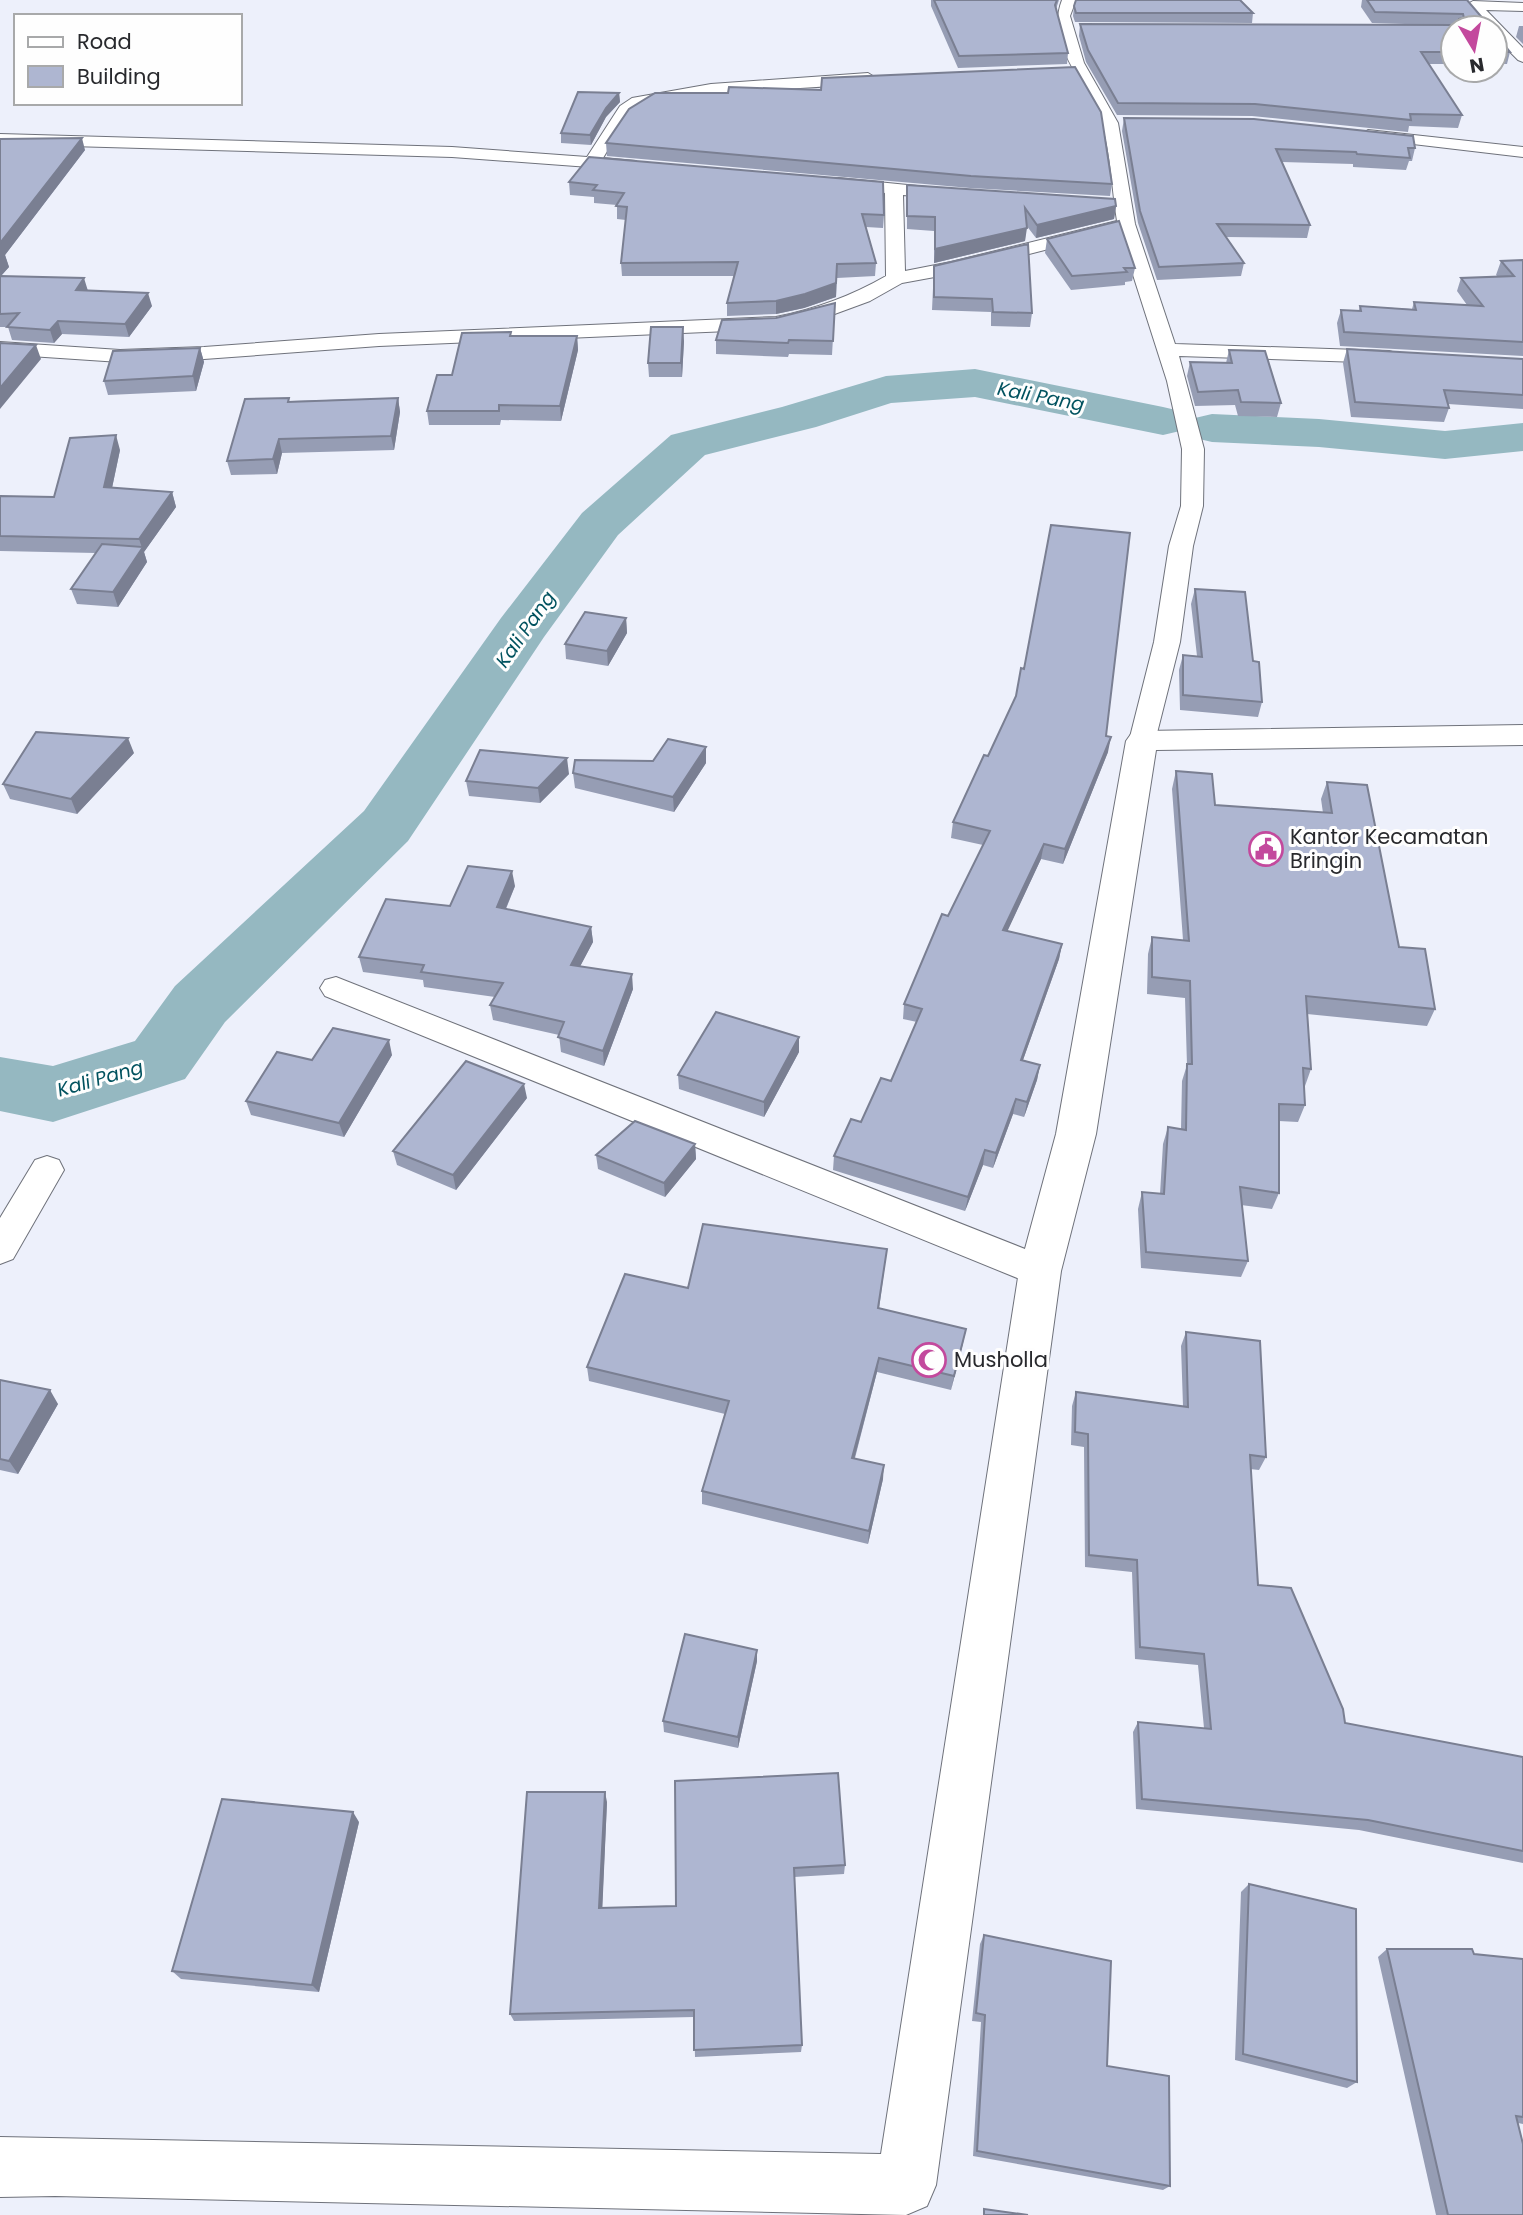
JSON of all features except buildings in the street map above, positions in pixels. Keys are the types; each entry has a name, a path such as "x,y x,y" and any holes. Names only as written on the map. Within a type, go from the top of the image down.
{"street":[{"path":"0,2167 55,2166 904,2200 1040,1271 1076,1134 1142,741 1167,642 1181,546 1192,506 1193,449 1167,351 1119,211 1117,123 1074,71 1075,29 1063,16 1069,0"},
{"path":"1482,14 1473,5 1523,7"},
{"path":"1509,42 1523,57"},
{"path":"592,162 626,109 638,102 711,89 886,77"},
{"path":"1354,133 1523,152"},
{"path":"1,141 452,152 653,166"},
{"path":"819,181 970,196"},
{"path":"894,188 896,278"},
{"path":"0,348 120,356 379,340 763,324 814,315 863,297 896,278 951,268 1119,211"},
{"path":"1167,351 1413,358"},
{"path":"1142,741 1523,735"},
{"path":"336,988 1040,1271"},
{"path":"0,1249 47,1170"}],"waterway":[{"name":"Kali Pang","path":"0,1084 53,1094 160,1060 200,1004 386,826 521,630 600,524 688,445 799,417 886,390 975,383 1163,421"},
{"name":"Kali Pang","path":"1212,428 1319,433 1445,445 1523,437"}],"place":[{"name":"Kantor Kecamatan Bringin","path":"1266,849"},
{"name":"Musholla","path":"929,1360"}]}
